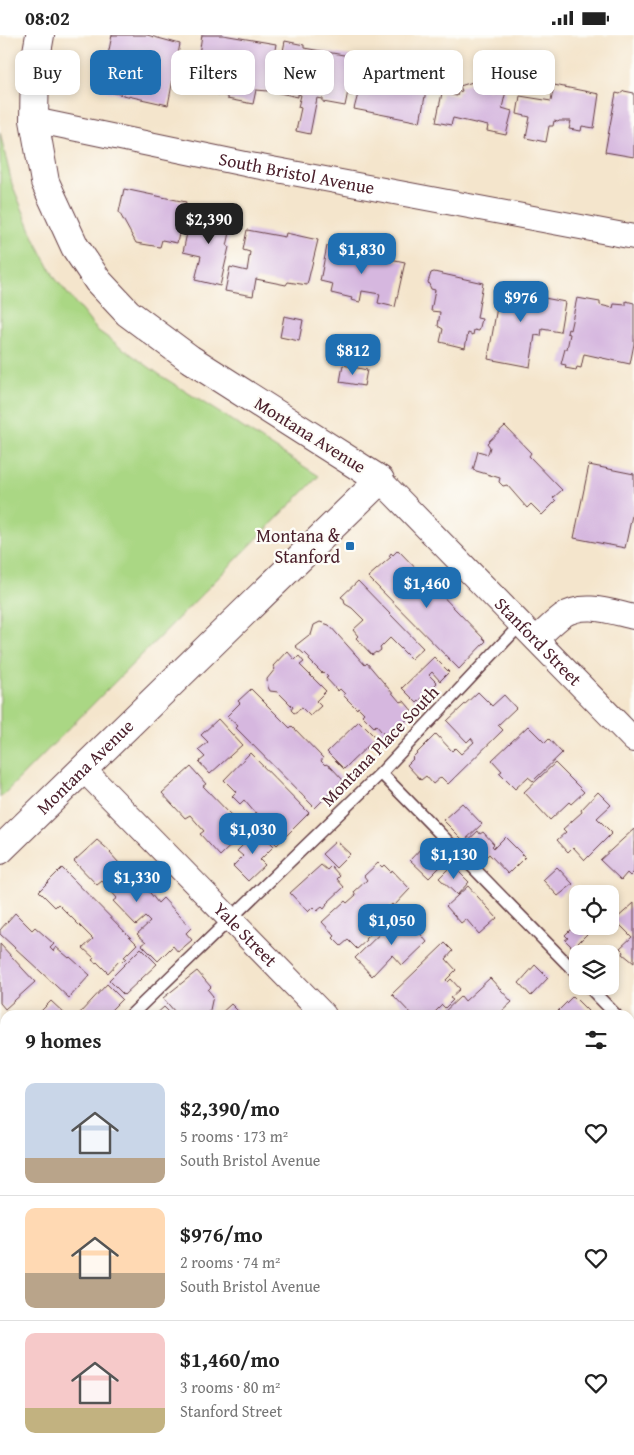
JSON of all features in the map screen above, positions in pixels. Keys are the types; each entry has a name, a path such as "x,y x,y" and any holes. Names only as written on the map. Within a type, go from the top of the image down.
{"street":[{"name":"Montana Avenue","path":"0,850 380,480 190,359 128,313 98,281 75,247 46,182 34,120 35,63 40,35"},
{"name":"South Bristol Avenue","path":"34,120 250,165 634,237"},
{"name":"Stanford Street","path":"380,480 634,740"},
{"path":"528,632 580,609 592,608 634,617"},
{"name":"Yale Street","path":"83,769 319,1010"}],"lane":[{"name":"Montana Place South","path":"136,1010 528,632"},
{"path":"381,773 569,966"},
{"path":"597,995 611,1010"}],"green space":[{"path":"0,132 12,184 35,240 55,278 97,330 163,377 319,476 0,798"}],"building":[{"path":"112,35 147,35 180,44 179,50 171,50 171,90 168,105 123,95 161,95 161,50 109,50"},
{"path":"202,35 223,35 276,44 275,50 265,50 265,91 256,90 255,95 255,50 200,50"},
{"path":"285,41 304,45 304,48 315,50 283,50"},
{"path":"334,53 344,55 344,95 347,95 345,106 323,102 323,99 317,98 310,134 296,131 301,108 298,107 301,95 334,95"},
{"path":"473,82 473,95 505,95 502,108 512,111 506,135 487,131 488,126 453,118 451,125 436,122 442,95 463,95 463,85"},
{"path":"555,85 599,94 594,128 582,126 581,131 569,129 571,121 554,121 553,126 549,126 546,142 526,138 530,117 517,114 520,96 551,101 552,95 555,95"},
{"path":"624,91 634,93 634,157 605,152 616,93 620,94"},
{"path":"220,95 255,95 253,104 227,99 227,96"},
{"path":"358,95 425,95 420,122 354,109"},
{"path":"124,189 186,202 177,243 162,240 160,247 136,243 119,212"},
{"path":"192,209 233,219 220,286 195,280 201,256 183,252"},
{"path":"247,230 285,237 286,233 318,240 307,285 288,282 286,285 256,279 253,296 225,291 230,267 247,271 250,252 243,250"},
{"path":"327,246 405,262 395,307 378,303 380,294 362,291 360,302 331,293 333,284 320,281"},
{"path":"434,272 483,283 477,318 482,319 479,331 474,330 473,335 468,333 465,348 440,342 443,329 438,326 440,312 431,311 435,290 431,289 428,282 431,273"},
{"path":"499,283 530,288 529,295 565,302 560,332 542,329 541,336 535,335 530,367 488,359 497,307 494,307"},
{"path":"577,298 600,302 600,305 613,308 614,304 626,305 626,301 634,303 634,344 630,364 584,354 581,368 577,367 576,370 565,368 566,365 561,364 565,349 567,349 570,334 567,333 568,329 570,330"},
{"path":"284,316 303,320 299,341 280,337"},
{"path":"343,365 367,370 364,386 340,382"},
{"path":"505,426 531,453 529,456 562,490 553,498 556,501 542,515 531,504 527,508 507,485 503,486 499,482 500,478 473,470 478,451 488,454 490,447 487,443"},
{"path":"589,465 634,474 634,506 625,548 574,538"},
{"path":"398,550 486,641 459,669 368,577 391,557 389,556 391,553 393,555"},
{"path":"358,581 423,648 411,659 390,638 380,648 381,650 372,655 356,638 358,636 353,630 364,620 345,604 344,599 341,597"},
{"path":"320,622 329,625 365,665 367,663 400,702 404,701 414,713 387,738 376,725 374,727 362,715 364,713 358,707 357,709 343,695 345,694 340,689 338,691 326,678 328,677 309,660 310,658 305,653 295,646 311,635 314,625"},
{"path":"287,651 295,660 299,656 304,662 300,665 326,691 316,701 321,706 310,716 302,708 294,713 291,710 293,707 278,692 270,691 268,687 267,679 275,669 273,666"},
{"path":"434,657 449,672 440,681 432,672 429,675 437,683 417,703 402,688"},
{"path":"251,689 290,728 292,726 323,758 321,761 331,767 343,780 315,808 236,728 238,726 227,716 240,703 238,701"},
{"path":"478,692 492,706 504,695 516,708 498,725 503,730 448,784 441,777 433,784 426,776 421,780 407,765 436,734 452,751 455,748 461,754 474,742 471,738 467,742 447,721"},
{"path":"218,719 242,745 210,774 199,762 205,757 198,750 208,742 201,735"},
{"path":"359,721 376,738 344,769 327,752"},
{"path":"528,726 545,743 549,739 562,753 533,781 528,777 515,789 499,773 502,771 492,760"},
{"path":"250,753 309,813 277,845 260,828 266,822 244,800 240,804 232,796 236,792 224,780"},
{"path":"555,763 584,792 571,804 569,802 550,820 524,792"},
{"path":"191,767 206,784 203,786 233,817 239,827 241,826 246,831 220,856 200,834 204,831 190,815 185,818 162,793"},
{"path":"598,792 611,805 597,818 612,833 585,860 573,847 568,852 557,840 566,832 563,829 582,812 581,810"},
{"path":"462,803 482,824 464,841 443,820"},
{"path":"634,829 634,872 630,876 627,873 621,880 600,860"},
{"path":"258,830 274,846 260,860 265,865 248,881 233,866 243,856 237,851"},
{"path":"478,831 480,834 483,832 494,844 492,846 494,848 505,837 525,857 508,874 489,854 480,863 463,845"},
{"path":"97,840 111,852 119,863 116,867 132,884 136,880 147,889 158,903 163,898 191,928 186,933 192,940 178,952 173,946 158,961 142,945 146,942 137,934 150,922 145,917 136,925 113,901 117,898 102,881 97,885 74,861"},
{"path":"336,841 350,854 336,868 322,854"},
{"path":"424,845 443,864 429,878 410,860"},
{"path":"378,863 382,867 384,865 391,872 392,870 410,889 394,906 392,904 388,908 393,913 357,949 348,940 341,946 333,938 335,936 322,922 345,901 347,903 356,895 354,892 367,880 364,876"},
{"path":"321,865 327,870 331,866 340,876 337,879 344,887 326,904 324,909 322,907 317,911 313,907 308,912 290,893"},
{"path":"452,865 469,882 457,895 439,878"},
{"path":"557,867 573,884 569,885 569,887 558,896 543,880"},
{"path":"62,868 137,944 124,957 126,958 122,962 120,960 108,973 97,962 92,960 94,958 83,948 93,939 58,904 55,907 39,891"},
{"path":"468,886 497,918 479,934 466,919 461,923 446,906"},
{"path":"634,903 634,963 623,954 624,952 620,948 632,937 619,924 619,916"},
{"path":"15,913 32,930 35,927 54,944 50,948 53,951 56,947 90,975 69,998 0,934 0,930"},
{"path":"399,915 407,923 410,920 419,929 418,931 427,942 402,966 392,955 372,976 355,958"},
{"path":"569,931 569,935 586,935 576,945 570,945 565,940 568,938 565,935"},
{"path":"445,943 453,951 446,959 456,970 446,980 448,982 451,979 460,989 450,998 453,1000 445,1008 442,1005 437,1010 407,1010 392,994"},
{"path":"0,944 35,982 5,1009 0,1003"},
{"path":"141,948 157,964 124,995 109,980"},
{"path":"535,965 548,978 531,996 519,983"},
{"path":"197,971 211,987 208,990 213,996 210,1010 173,1010 163,998"},
{"path":"490,978 512,1002 503,1010 446,1010 461,996 465,1001"},
{"path":"107,984 122,999 111,1010 83,1010"},
{"path":"573,996 587,1010 559,1010"},
{"path":"51,1001 61,1010 42,1010"},
{"path":"231,1004 237,1010 224,1010"}],"place":[{"name":"Montana & Stanford","path":"350,546"}]}
